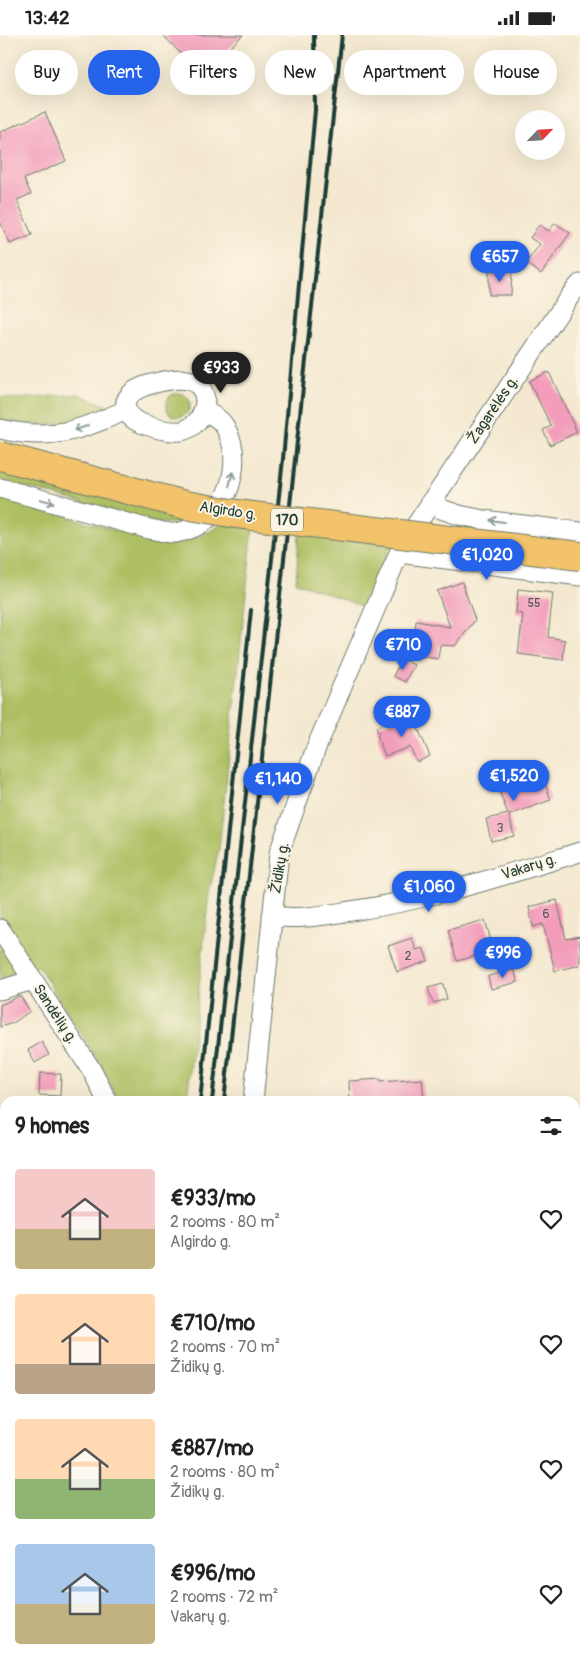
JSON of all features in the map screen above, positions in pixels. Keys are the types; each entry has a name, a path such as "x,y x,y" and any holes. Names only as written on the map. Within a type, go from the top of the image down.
{"main road":[{"name":"Algirdo g.","path":"0,456 185,505 237,514 580,556"}],"street":[{"name":"Žagarėlės g.","path":"403,545 570,296 580,284"},
{"path":"181,379 192,381 202,391 205,405 204,411 192,427 182,431 172,431 144,425 130,417 126,410 128,397 140,388 162,381 181,379"},
{"path":"0,429 21,434 64,433 80,429 126,410"},
{"path":"0,488 149,529 174,533 190,529 207,519 223,501 232,478 234,454 225,427 217,418 204,411"},
{"path":"431,501 441,509 467,516 580,532"},
{"path":"403,545 580,576"},
{"name":"Židikų g.","path":"254,1096 279,853 316,748 403,545"},
{"name":"Vakarų g.","path":"272,916 299,918 379,907 504,876 580,852"},
{"name":"Sandėlių g.","path":"0,929 94,1074 105,1096"},
{"path":"0,990 33,980"}],"green space":[{"path":"173,393 183,393 190,400 190,410 183,417 173,417 166,410 166,400"},
{"path":"78,394 110,407 84,419 56,424 28,424 0,419 0,397 17,399"},
{"path":"0,468 191,518 178,523 157,523 0,480"},
{"path":"0,497 163,544 193,539 221,524 253,528 219,849 209,893 188,1096 116,1096 94,1054 38,966 0,978"},
{"path":"299,534 391,545 364,607 296,582"}],"building":[{"path":"163,35 243,35 227,50 177,50"},
{"path":"45,112 66,161 24,179 31,194 17,200 32,235 10,244 0,221 0,132"},
{"path":"555,223 570,233 541,274 526,263 540,244 530,238 539,225 549,231"},
{"path":"489,270 512,271 511,295 489,295"},
{"path":"549,372 577,432 550,445 543,430 551,426 529,381"},
{"path":"462,582 475,620 455,646 440,645 438,659 413,655 416,621 450,627 437,591"},
{"path":"518,589 553,593 548,637 565,640 563,660 518,654 523,614 516,613"},
{"path":"402,659 414,665 405,682 393,676"},
{"path":"412,715 430,756 417,762 410,747 385,756 376,727 394,720 396,723"},
{"path":"510,766 519,790 544,781 551,800 509,815 514,836 491,841 486,819 508,814 492,772"},
{"path":"557,900 566,939 580,936 580,965 555,971 543,924 533,927 529,907"},
{"path":"485,920 494,951 457,961 448,930"},
{"path":"412,938 416,950 423,948 428,961 397,972 388,946"},
{"path":"514,970 518,982 491,989 488,976"},
{"path":"443,984 447,999 433,1003 428,988"},
{"path":"20,996 30,1011 13,1023 0,1027 0,1005"},
{"path":"42,1042 49,1055 35,1063 28,1050"},
{"path":"40,1073 61,1074 60,1096 39,1095"},
{"path":"380,1079 380,1082 422,1079 424,1096 350,1096 349,1081"}],"railway":[{"path":"213,1096 283,459 315,110 314,35"},
{"path":"225,1096 342,35"},
{"path":"201,1096 251,610"}]}
